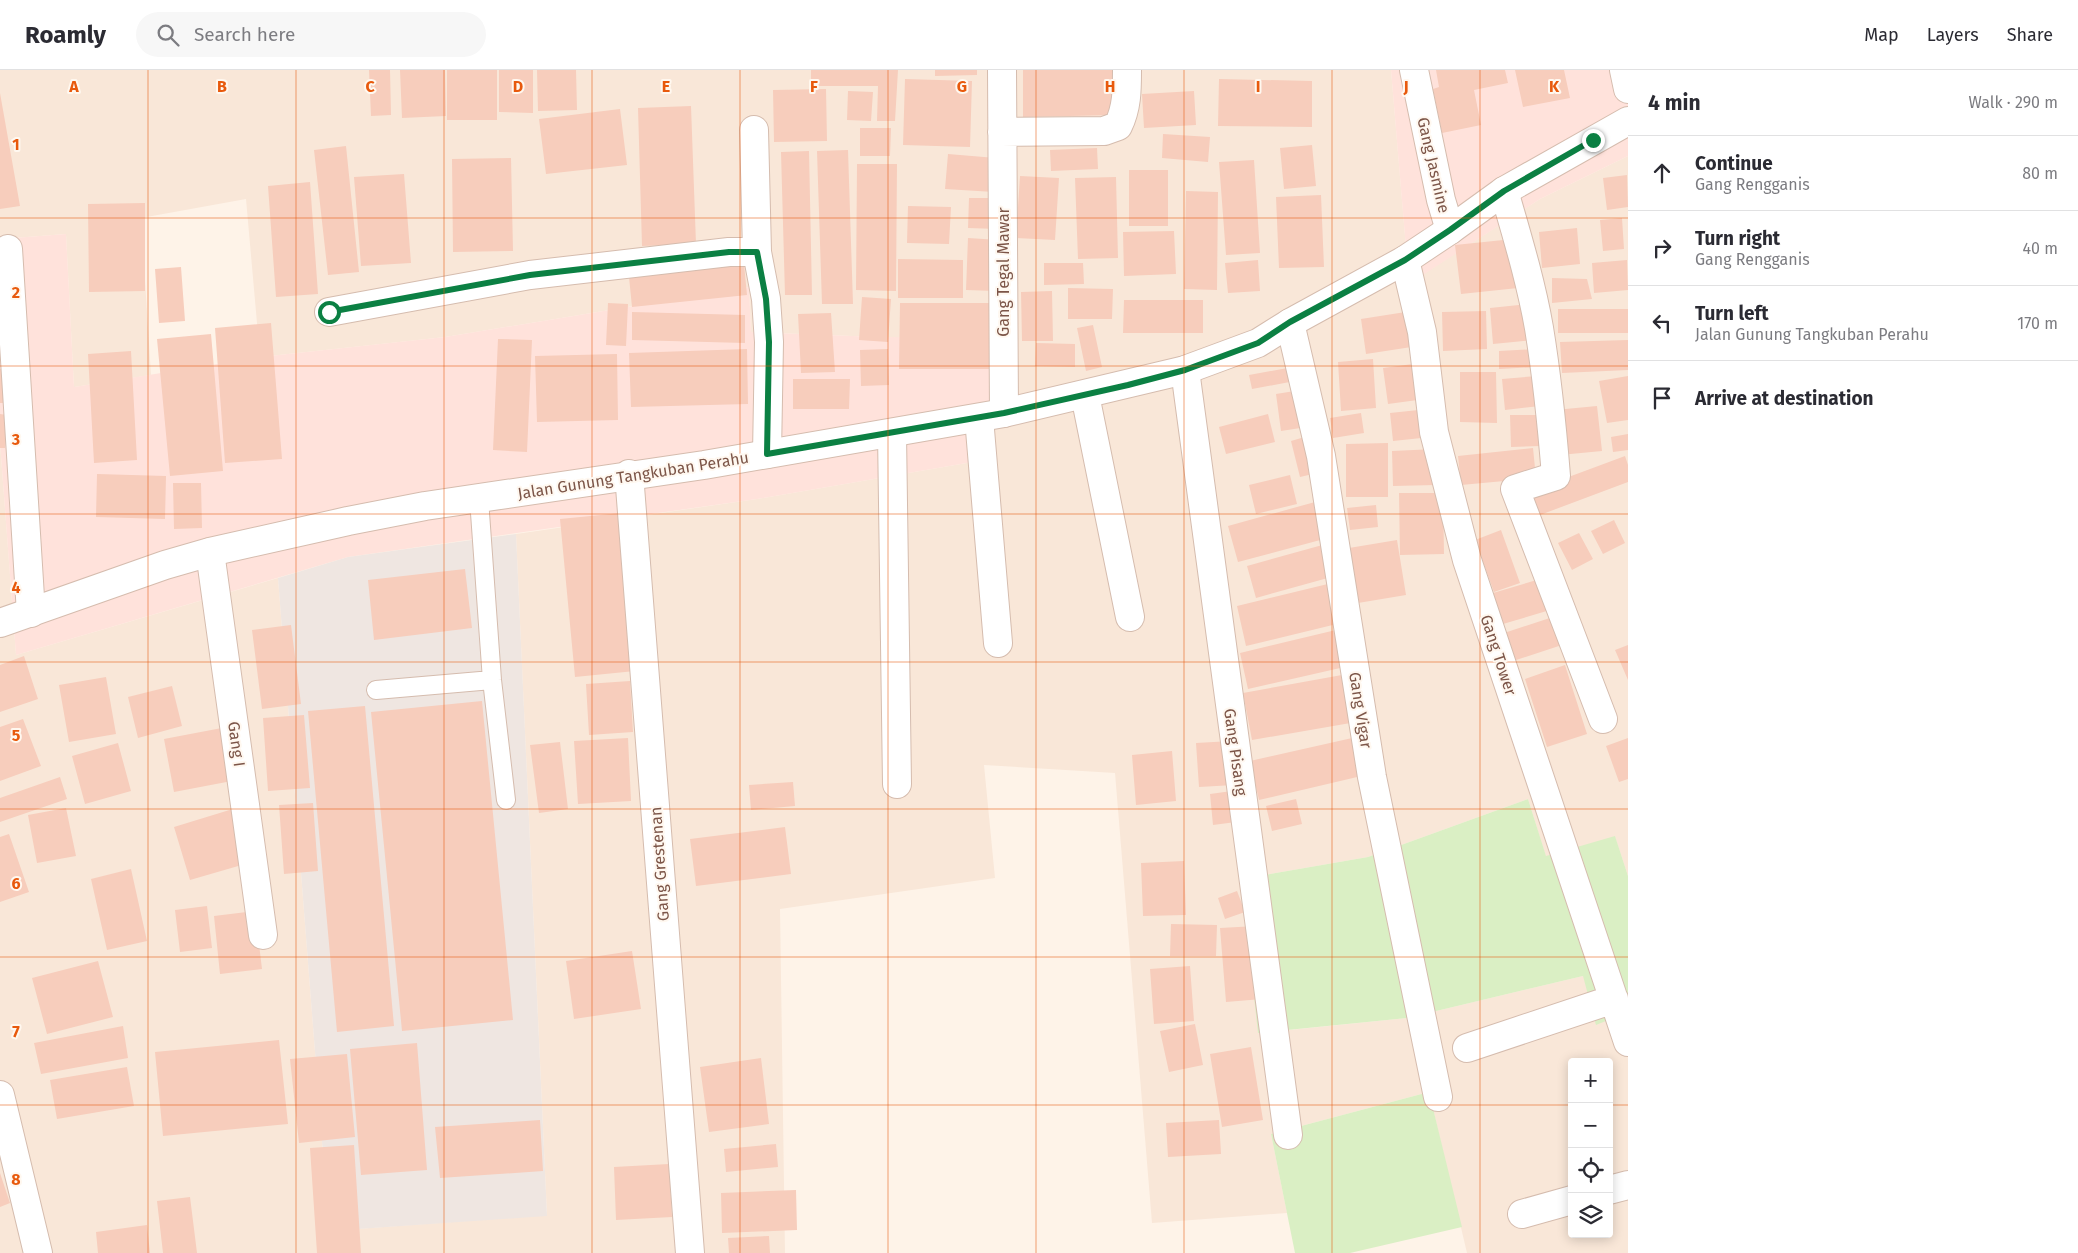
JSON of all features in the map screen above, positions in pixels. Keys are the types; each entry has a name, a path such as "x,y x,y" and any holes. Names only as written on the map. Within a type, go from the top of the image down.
{"street":[{"name":"Gang Tegal Mawar","path":"998,643 992,415 1002,132 1002,70"},
{"path":"1002,132 1104,131 1118,126 1124,115 1127,96 1127,70"},
{"name":"Gang Jasmine","path":"1414,70 1441,200 1450,230"},
{"path":"1624,70 1628,89"},
{"name":"Jalan Gunung Tangkuban Perahu","path":"0,624 89,590 210,552 377,515 892,433 992,415 1085,395 1185,370 1258,343 1290,322 1405,260 1504,191 1628,121"},
{"path":"754,130 757,252 766,299 769,342 767,454"},
{"path":"1504,191 1531,290 1539,328 1552,426 1556,476 1515,489 1603,719"},
{"path":"8,249 31,613"},
{"path":"329,312 530,275 729,252 757,252"},
{"name":"Gang Tower","path":"1405,260 1422,332 1434,432 1467,560 1628,1042"},
{"name":"Gang Vigar","path":"1290,322 1321,456 1372,777 1438,1097"},
{"name":"Gang Pisang","path":"1185,370 1288,1135"},
{"path":"1085,395 1130,616"},
{"path":"892,433 896,784"},
{"name":"Gang Grestenan","path":"629,474 690,1253"},
{"name":"Gang I","path":"210,552 263,935"},
{"path":"1467,1048 1614,999"},
{"path":"0,1095 38,1253"},
{"path":"1613,1189 1628,1184"},
{"path":"1522,1214 1568,1201"}],"lane":[{"path":"478,499 492,680 506,800"},
{"path":"376,690 492,680"}],"shaded area":[{"path":"0,70 1391,70 1409,283 1540,199 1628,156 1628,876 1615,837 1546,857 1528,799 1368,857 1241,879 1259,1033 1407,1018 1583,976 1628,1012 1628,1253 1467,1253 1429,1092 1271,1134 1287,1213 1152,1223 1115,773 984,765 995,878 780,909 785,1253 0,1253 0,443 16,655 278,578 329,1231 547,1215 516,534 757,499 990,459 879,337 751,332 749,287 445,337 260,357 246,199 141,218 151,375 74,387 66,234 0,239"},
{"path":"1391,70 1628,70 1628,156 1540,199 1409,284"},
{"path":"66,234 74,387 260,357 445,337 749,287 751,332 879,337 990,338 990,459 757,499 348,557 16,655 0,443 0,239"},
{"path":"516,534 547,1216 329,1231 278,578 348,557"}],"green space":[{"path":"1528,799 1546,856 1615,836 1628,876 1628,1012 1596,1025 1583,976 1407,1018 1258,1033 1241,879 1368,857"},
{"path":"1429,1092 1462,1227 1350,1253 1295,1253 1271,1134"}],"building":[{"path":"369,70 390,70 391,115 371,116"},
{"path":"400,70 445,70 446,116 402,118"},
{"path":"447,70 497,70 497,120 447,120"},
{"path":"499,70 533,70 533,113 499,112"},
{"path":"537,70 576,70 577,110 538,111"},
{"path":"811,70 898,70 895,121 877,121 878,86 811,86"},
{"path":"935,70 977,70 977,75 935,76"},
{"path":"1023,70 1115,70 1116,115 1023,117"},
{"path":"1436,70 1505,70 1508,83 1474,90 1481,125 1442,133 1433,89 1439,87"},
{"path":"1515,70 1564,70 1570,98 1523,107"},
{"path":"905,79 972,81 970,147 903,145"},
{"path":"1219,79 1312,81 1312,127 1218,126"},
{"path":"826,89 827,141 774,142 773,90"},
{"path":"848,91 873,92 871,121 847,120"},
{"path":"1194,91 1196,125 1144,128 1142,94"},
{"path":"0,93 20,206 0,209"},
{"path":"691,106 696,244 642,246 638,108"},
{"path":"620,109 627,165 546,174 539,119"},
{"path":"860,128 891,128 890,156 860,156"},
{"path":"1163,134 1210,137 1208,162 1162,158"},
{"path":"1312,145 1316,186 1284,189 1280,148"},
{"path":"346,146 359,272 328,275 314,150"},
{"path":"1097,148 1098,169 1051,171 1050,150"},
{"path":"848,150 853,304 822,304 817,151"},
{"path":"809,151 812,295 785,295 781,152"},
{"path":"948,154 996,158 994,192 945,189"},
{"path":"511,158 513,251 453,252 452,159"},
{"path":"1254,160 1260,253 1226,255 1219,162"},
{"path":"857,164 897,164 896,291 856,290"},
{"path":"1129,170 1168,170 1168,226 1129,226"},
{"path":"404,174 411,263 361,266 354,177"},
{"path":"1627,175 1628,207 1607,210 1603,178"},
{"path":"1020,176 1059,178 1055,240 1016,238"},
{"path":"1116,177 1118,258 1078,259 1075,178"},
{"path":"310,182 318,294 276,297 268,186"},
{"path":"1186,191 1218,192 1217,290 1184,289"},
{"path":"1321,195 1324,267 1279,268 1276,197"},
{"path":"969,198 998,198 997,229 968,228"},
{"path":"145,203 145,291 89,292 88,204"},
{"path":"908,206 951,207 949,244 907,243"},
{"path":"1622,218 1624,249 1603,251 1600,220"},
{"path":"1577,228 1580,264 1542,268 1539,232"},
{"path":"1174,231 1176,274 1124,276 1123,232"},
{"path":"968,238 999,240 996,291 966,290"},
{"path":"1513,239 1518,288 1461,294 1455,245"},
{"path":"898,259 963,260 963,298 898,298"},
{"path":"1258,260 1260,291 1228,293 1225,263"},
{"path":"1627,260 1628,290 1594,293 1592,263"},
{"path":"1044,263 1083,263 1084,284 1044,285"},
{"path":"744,264 747,295 632,307 629,277"},
{"path":"181,267 185,321 159,323 155,269"},
{"path":"1552,278 1587,279 1592,299 1552,303"},
{"path":"1068,288 1113,289 1112,319 1068,319"},
{"path":"1052,291 1053,341 1022,341 1021,292"},
{"path":"862,297 891,299 888,342 859,340"},
{"path":"1124,300 1203,300 1203,333 1123,333"},
{"path":"608,303 628,304 626,346 606,345"},
{"path":"900,303 997,303 997,369 899,369"},
{"path":"1529,304 1533,340 1493,344 1490,308"},
{"path":"1558,309 1628,309 1628,333 1558,333"},
{"path":"1412,311 1418,346 1366,354 1361,319"},
{"path":"1486,311 1487,349 1443,351 1442,312"},
{"path":"632,312 745,315 745,343 632,340"},
{"path":"831,313 835,372 801,373 798,314"},
{"path":"271,323 282,459 225,463 215,328"},
{"path":"1093,325 1102,367 1086,371 1077,328"},
{"path":"211,334 223,471 170,476 157,339"},
{"path":"498,339 532,340 527,452 493,450"},
{"path":"1628,340 1628,370 1562,373 1560,342"},
{"path":"1036,343 1075,344 1075,367 1035,366"},
{"path":"747,349 748,404 631,407 629,353"},
{"path":"888,349 889,385 861,386 860,350"},
{"path":"1537,349 1538,367 1499,369 1499,351"},
{"path":"131,351 137,460 94,463 88,354"},
{"path":"617,354 618,420 537,422 535,356"},
{"path":"1373,359 1376,408 1341,411 1338,362"},
{"path":"1420,363 1425,399 1388,404 1383,368"},
{"path":"1293,367 1295,381 1252,389 1249,375"},
{"path":"0,369 6,369 5,403 0,403"},
{"path":"1460,372 1496,372 1497,423 1460,422"},
{"path":"1537,376 1540,406 1505,410 1502,379"},
{"path":"1628,376 1628,420 1607,423 1599,381"},
{"path":"793,379 850,379 849,409 793,409"},
{"path":"1301,390 1307,427 1281,431 1276,394"},
{"path":"1597,406 1602,451 1560,455 1555,410"},
{"path":"1428,409 1431,437 1393,441 1390,413"},
{"path":"1361,413 1364,433 1333,438 1330,418"},
{"path":"0,414 7,415 5,448 0,448"},
{"path":"1268,414 1275,442 1226,454 1219,427"},
{"path":"1510,415 1541,415 1541,446 1511,447"},
{"path":"1628,434 1628,450 1613,452 1611,437"},
{"path":"1308,436 1317,473 1300,477 1291,441"},
{"path":"1388,443 1388,497 1346,497 1346,444"},
{"path":"1533,448 1536,478 1461,485 1458,456"},
{"path":"1435,449 1436,485 1393,486 1392,451"},
{"path":"1625,456 1628,465 1628,482 1540,515 1531,491"},
{"path":"97,474 166,476 165,519 96,517"},
{"path":"1290,475 1297,504 1256,514 1249,485"},
{"path":"173,483 201,483 202,528 174,529"},
{"path":"1399,493 1443,493 1444,554 1400,555"},
{"path":"1315,502 1324,539 1238,562 1228,526"},
{"path":"1376,505 1378,527 1350,530 1347,508"},
{"path":"621,513 635,671 575,677 560,519"},
{"path":"1614,520 1625,543 1603,554 1591,531"},
{"path":"1501,530 1520,583 1494,592 1475,540"},
{"path":"1579,533 1593,559 1572,570 1558,543"},
{"path":"1397,540 1406,595 1358,603 1349,548"},
{"path":"1326,544 1335,576 1256,598 1247,566"},
{"path":"465,569 472,628 374,640 368,580"},
{"path":"1540,579 1550,610 1503,624 1493,593"},
{"path":"1336,582 1345,622 1246,646 1237,606"},
{"path":"1559,615 1568,643 1510,662 1501,634"},
{"path":"291,625 301,704 262,709 252,630"},
{"path":"1340,629 1349,666 1248,689 1240,653"},
{"path":"1628,645 1628,680 1615,650"},
{"path":"24,656 38,699 0,712 0,665"},
{"path":"1565,665 1587,734 1547,747 1525,679"},
{"path":"1353,673 1362,721 1252,740 1243,693"},
{"path":"106,677 116,734 69,742 59,685"},
{"path":"630,681 633,732 589,735 586,684"},
{"path":"172,686 182,726 138,738 128,697"},
{"path":"482,701 513,1020 402,1031 371,712"},
{"path":"365,706 394,1026 337,1032 308,711"},
{"path":"304,715 310,788 268,791 263,718"},
{"path":"23,719 41,766 0,781 0,727"},
{"path":"227,727 237,780 174,792 164,739"},
{"path":"1361,736 1370,774 1259,800 1250,761"},
{"path":"628,738 631,801 578,804 574,741"},
{"path":"1628,738 1628,779 1619,782 1606,746"},
{"path":"1231,741 1234,785 1199,787 1196,743"},
{"path":"560,742 568,809 539,813 530,745"},
{"path":"118,743 131,791 85,804 72,756"},
{"path":"1172,751 1176,801 1136,805 1132,755"},
{"path":"60,777 67,799 0,822 0,798"},
{"path":"793,782 795,806 751,810 749,785"},
{"path":"1232,791 1236,822 1213,825 1210,794"},
{"path":"1296,799 1302,824 1272,831 1266,806"},
{"path":"313,803 318,871 284,874 279,805"},
{"path":"66,808 76,856 37,863 28,815"},
{"path":"236,808 252,862 190,880 174,827"},
{"path":"785,827 791,874 696,886 690,839"},
{"path":"9,834 29,892 0,902 0,837"},
{"path":"1184,861 1186,915 1143,916 1141,863"},
{"path":"131,869 147,941 107,950 91,879"},
{"path":"1237,891 1245,912 1225,919 1218,898"},
{"path":"207,906 212,948 180,952 175,910"},
{"path":"255,911 262,969 220,974 214,916"},
{"path":"1171,924 1217,925 1216,956 1170,956"},
{"path":"1256,926 1262,999 1226,1002 1220,928"},
{"path":"632,951 641,1009 574,1019 566,961"},
{"path":"98,961 113,1017 47,1034 32,978"},
{"path":"1190,966 1194,1021 1154,1024 1150,969"},
{"path":"1195,1024 1203,1065 1169,1072 1160,1031"},
{"path":"123,1026 128,1058 41,1074 34,1043"},
{"path":"279,1040 288,1124 163,1136 155,1052"},
{"path":"417,1043 427,1170 361,1175 350,1049"},
{"path":"1251,1047 1263,1120 1222,1127 1210,1054"},
{"path":"347,1054 355,1137 299,1143 290,1059"},
{"path":"761,1058 769,1124 709,1132 700,1067"},
{"path":"127,1067 134,1106 57,1119 50,1080"},
{"path":"540,1120 543,1171 440,1178 435,1127"},
{"path":"1219,1120 1221,1154 1168,1157 1166,1123"},
{"path":"776,1144 778,1167 726,1172 724,1149"},
{"path":"354,1145 361,1253 317,1253 310,1148"},
{"path":"669,1164 672,1217 616,1220 614,1167"},
{"path":"0,1173 10,1203 0,1207"},
{"path":"796,1190 797,1230 722,1233 721,1193"},
{"path":"190,1197 197,1253 163,1253 157,1201"},
{"path":"147,1225 150,1253 98,1253 96,1232"},
{"path":"769,1236 770,1253 729,1253 728,1238"}],"route":[{"path":"329,312 530,275 729,252 757,252 766,299 769,342 767,454 1004,413 1128,385 1185,370 1258,343 1290,322 1405,260 1504,191 1593,140"}]}
